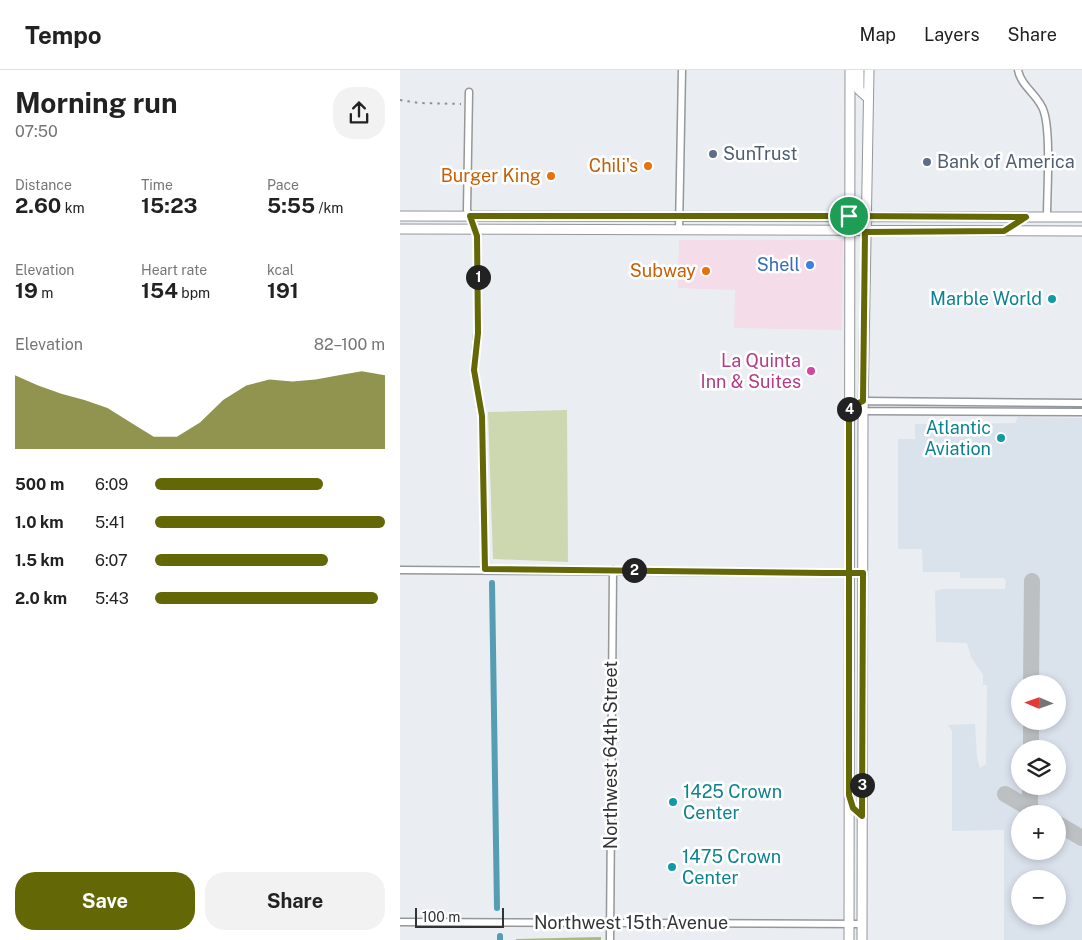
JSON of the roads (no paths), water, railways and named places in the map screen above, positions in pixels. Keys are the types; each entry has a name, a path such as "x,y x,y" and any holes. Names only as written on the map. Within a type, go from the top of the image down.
{"main road":[{"path":"849,940 850,70"},
{"path":"859,70 859,90 868,98"},
{"path":"862,940 863,401 869,70"},
{"path":"400,216 1082,217"},
{"path":"1004,231 1026,217"},
{"path":"400,229 1082,232"},
{"path":"849,795 853,808 862,816"}],"street":[{"path":"679,230 682,70"},
{"path":"1018,70 1026,86 1044,112 1047,127 1046,217"},
{"path":"469,92 467,210 477,236 478,327 474,370 482,416 485,569"},
{"path":"849,407 863,401 1082,402"},
{"path":"1009,402 1009,412"},
{"path":"849,407 863,411 1082,412"},
{"path":"400,570 485,569 863,573"},
{"name":"Northwest 64th Street","path":"610,940 613,570"},
{"name":"Northwest 15th Avenue","path":"400,922 862,924"}],"waterway":[{"path":"492,583 497,908"}],"railway":[{"path":"400,100 419,103 461,104"}],"place":[{"name":"SunTrust","path":"713,154"},
{"name":"Bank of America","path":"927,162"},
{"name":"Chili's","path":"648,166"},
{"name":"Burger King","path":"551,176"},
{"name":"Shell","path":"810,265"},
{"name":"Subway","path":"706,271"},
{"name":"Marble World","path":"1052,299"},
{"name":"La Quinta Inn & Suites","path":"811,371"},
{"name":"Atlantic Aviation","path":"1001,438"},
{"name":"1425 Crown Center","path":"673,802"},
{"name":"1475 Crown Center","path":"672,867"}]}
